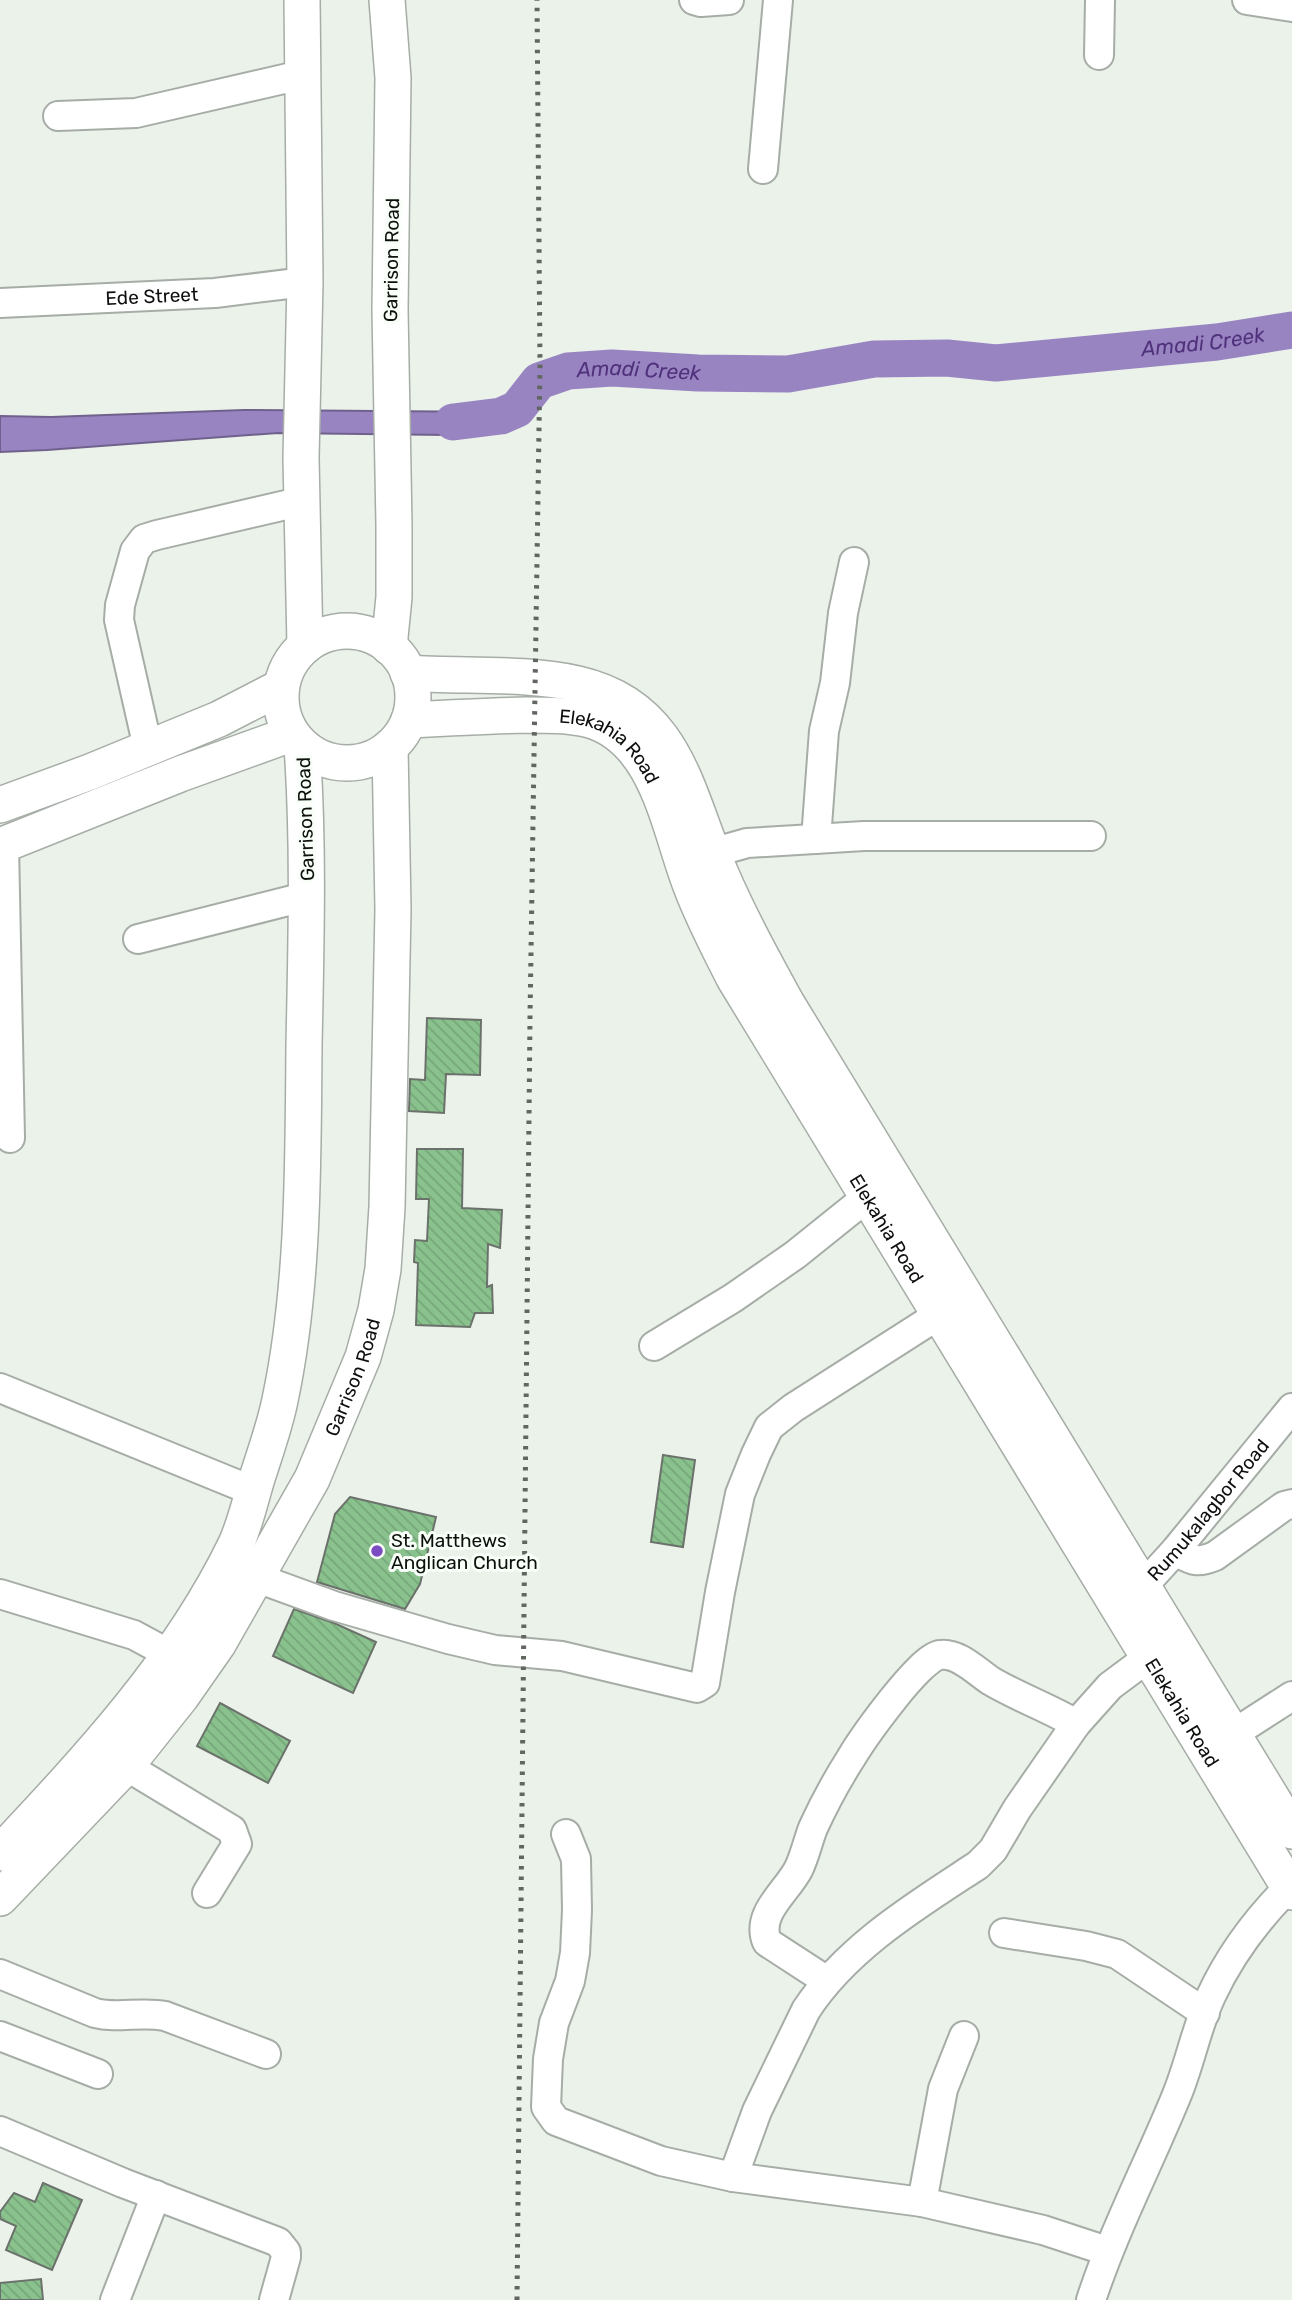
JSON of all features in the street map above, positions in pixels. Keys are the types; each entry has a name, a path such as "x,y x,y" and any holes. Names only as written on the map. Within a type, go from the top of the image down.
{"main road":[{"path":"302,0 305,282 301,458 305,646"},
{"name":"Garrison Road","path":"387,0 393,78 391,372 394,597 399,660"},
{"path":"349,631 371,635 399,660 412,696 399,734 377,756 346,764 330,761 315,756 297,740 284,719 281,687 290,665 305,646 326,634 349,631"},
{"name":"Elekahia Road","path":"399,660 579,684 631,707 648,720 670,749 748,933 1161,1648 1290,1890"},
{"path":"0,805 90,772 219,719 281,687"},
{"name":"Elekahia Road","path":"399,734 555,715 590,720 612,731 634,749 652,774 691,886 734,978 866,1198 940,1314 1130,1595"},
{"name":"Garrison Road","path":"0,1898 126,1766 204,1665 257,1578 312,1479 363,1357 376,1310 383,1269 399,734"},
{"path":"2,846 180,774 297,740"},
{"name":"Garrison Road","path":"0,1853 145,1691 171,1655 237,1541 280,1401 295,1284 303,1138 307,810 297,740"},
{"name":"Elekahia Road","path":"1161,1648 1233,1734 1292,1831"}],"street":[{"path":"694,0 729,0"},
{"path":"763,169 778,0"},
{"path":"1099,55 1100,0"},
{"path":"1247,0 1292,7"},
{"path":"58,116 136,113 302,75"},
{"name":"Ede Street","path":"0,303 215,293 305,282"},
{"path":"148,748 119,620 123,588 135,551 144,539 157,535 303,501"},
{"path":"816,839 824,731 835,683 843,613 854,562"},
{"path":"712,853 747,843 864,836 1091,836"},
{"path":"2,846 10,1139"},
{"path":"138,939 308,897"},
{"path":"654,1346 733,1298 795,1255 866,1198"},
{"path":"257,1578 334,1606 447,1639 495,1650 562,1657 698,1688 705,1683 740,1494 769,1427 793,1408 940,1314"},
{"path":"0,1388 253,1491"},
{"name":"Rumukalagbor Road","path":"1130,1595 1175,1551 1292,1408"},
{"path":"1175,1551 1197,1562 1206,1560 1284,1506 1292,1504"},
{"path":"0,1594 135,1635 171,1655"},
{"path":"733,2176 757,2110 816,1994 872,1938 978,1865 993,1850 1017,1808 1076,1724 1110,1686 1161,1648"},
{"path":"827,1981 767,1942 764,1927 771,1907 793,1880 805,1856 812,1830 851,1758 922,1665 938,1655 953,1657 992,1681 1076,1724"},
{"path":"1233,1734 1292,1696"},
{"path":"126,1766 232,1830 237,1844 206,1893"},
{"path":"566,1834 576,1859 575,1942 570,1981 554,2023 548,2059 546,2107 556,2121 662,2161 733,2176 922,2202 1043,2230 1107,2251"},
{"path":"1091,2300 1107,2251 1177,2095 1210,1997 1232,1957 1262,1914 1290,1890"},
{"path":"1004,1933 1086,1946 1117,1954 1205,2013"},
{"path":"0,1974 95,2013 109,2017 151,2013 165,2016 266,2054"},
{"path":"0,2036 98,2074"},
{"path":"922,2202 943,2089 964,2036"},
{"path":"0,2131 156,2196 278,2242 286,2257 274,2300"},
{"path":"115,2300 156,2196"}],"shaded area":[{"path":"244,410 500,412 502,420 448,435 278,433 0,452 0,416 51,417"}],"building":[{"path":"427,1018 481,1020 480,1075 446,1074 444,1113 409,1111 410,1079 425,1080"},
{"path":"417,1149 463,1149 462,1208 502,1210 500,1248 488,1244 487,1287 492,1285 493,1313 475,1313 470,1327 416,1325 418,1263 414,1262 415,1240 427,1241 429,1199 416,1199"},
{"path":"663,1455 695,1460 683,1547 651,1542"},
{"name":"St. Matthews Anglican Church","path":"350,1497 436,1517 420,1584 405,1609 317,1582 335,1514"},
{"path":"294,1609 376,1642 353,1693 273,1656"},
{"path":"220,1703 290,1741 268,1783 197,1746"},
{"path":"43,2183 82,2200 52,2270 6,2250 16,2226 0,2219 0,2212 14,2193 35,2202"},
{"path":"41,2279 43,2300 0,2300 0,2283"}],"waterway":[{"name":"Amadi Creek","path":"453,422 501,416 517,409 539,381 568,371 612,368 788,374 874,359 947,358 996,363 1217,342 1292,330"}],"railway":[{"path":"517,2300 530,1018 540,364 537,0"}],"place":[{"name":"St. Matthews Anglican Church","path":"377,1551"}]}
